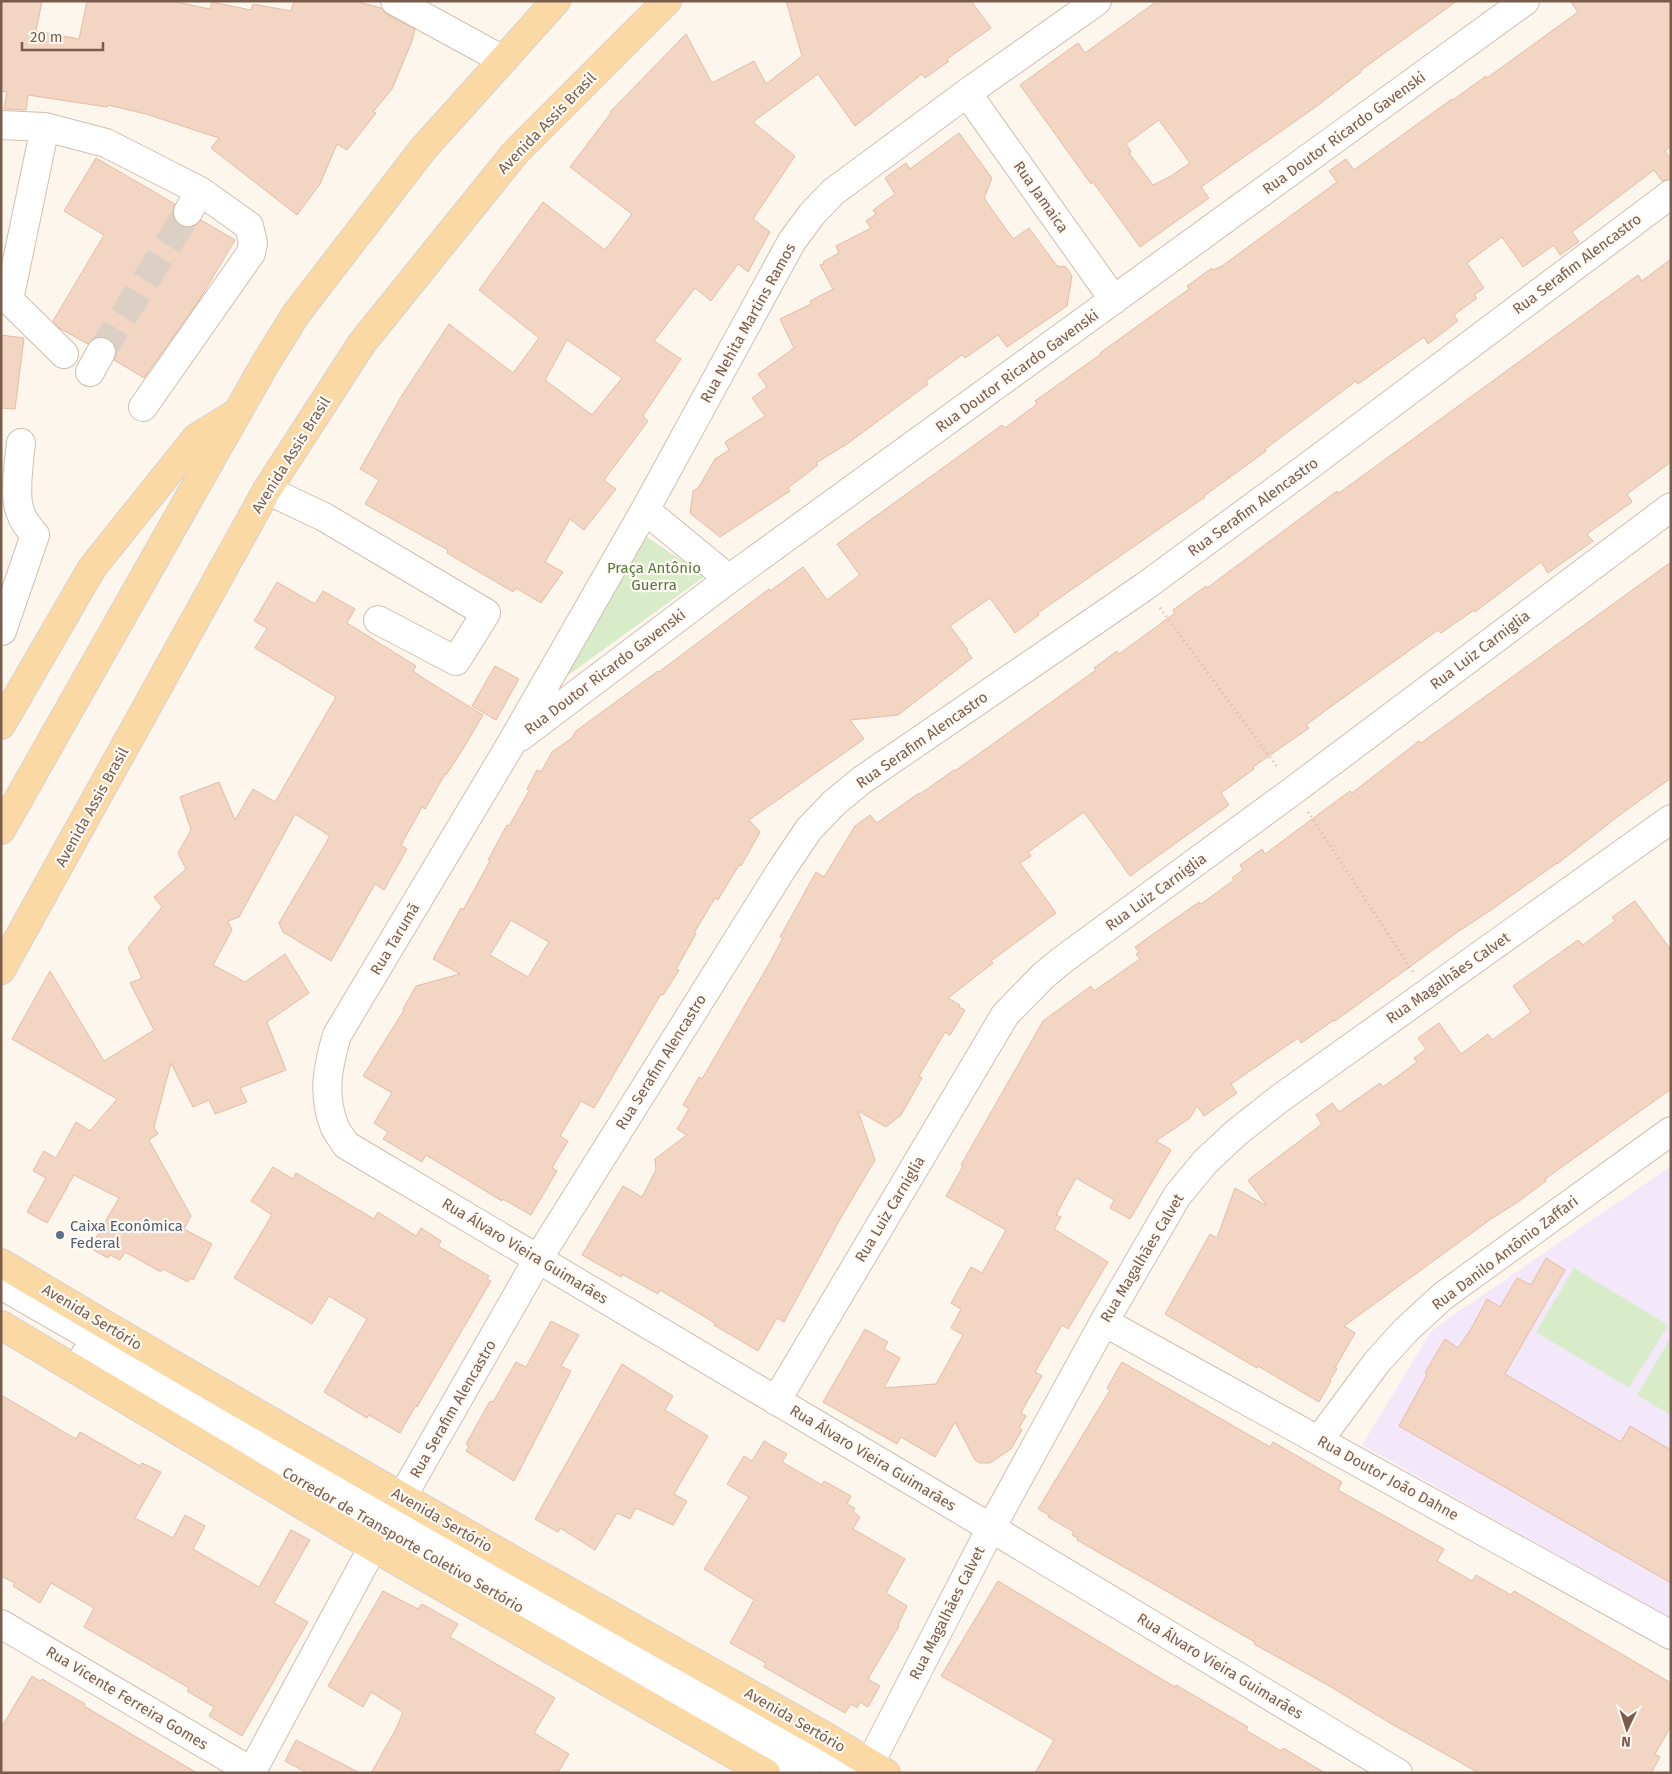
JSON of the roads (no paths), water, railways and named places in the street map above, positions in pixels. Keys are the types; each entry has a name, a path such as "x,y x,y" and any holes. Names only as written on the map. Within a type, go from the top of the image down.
{"main road":[{"path":"1,830 240,412 265,364 296,314 424,148 556,1"},
{"name":"Avenida Assis Brasil","path":"1,970 267,490 362,342 515,153 667,1"},
{"path":"1,725 92,568 196,438 240,412"},
{"name":"Avenida Sertório","path":"1,1263 868,1770"},
{"path":"1,1325 373,1547 766,1773"}],"street":[{"path":"395,1 503,60"},
{"name":"Rua Nehita Martins Ramos","path":"511,744 644,510 792,241 812,214 833,192 967,93 1097,1"},
{"name":"Rua Doutor Ricardo Gavenski","path":"511,744 729,579 1525,1"},
{"name":"Rua Jamaica","path":"967,93 1114,300"},
{"path":"1,125 45,128 106,143 194,202 249,226 253,243 251,253 143,407"},
{"path":"45,128 5,299 64,354"},
{"name":"Rua Serafim Alencastro","path":"402,1498 538,1259 782,869 809,829 834,803 862,780 1190,553 1671,194"},
{"path":"2,631 35,535 25,524 19,510 18,471 21,443"},
{"path":"267,490 324,518 486,613 456,661 378,620"},
{"name":"Rua Luiz Carniglia","path":"776,1401 1005,1015 1043,976 1310,779 1671,507"},
{"path":"644,510 729,579"},
{"name":"Rua Tarumã","path":"346,1145 334,1126 326,1089 328,1063 337,1035 511,744"},
{"name":"Rua Magalhães Calvet","path":"868,1770 991,1528 1104,1322 1177,1196 1206,1162 1236,1132 1279,1098 1671,819"},
{"name":"Rua Danilo Antônio Zaffari","path":"1320,1440 1377,1362 1406,1330 1443,1296 1671,1131"},
{"name":"Rua Álvaro Vieira Guimarães","path":"346,1145 991,1528 1398,1773"},
{"name":"Corredor de Transporte Coletivo Sertório","path":"1,1285 868,1770"},
{"name":"Corredor de Transporte Coletivo Sertório","path":"1,1306 805,1773"},
{"name":"Rua Doutor João Dahne","path":"1104,1322 1671,1635"},
{"path":"252,1772 373,1547"},
{"name":"Rua Vicente Ferreira Gomes","path":"5,1633 252,1772"}],"tunnel":[{"path":"101,352 188,212"}],"place":[{"name":"Caixa Econômica Federal","path":"60,1235"}],"park label":[{"name":"Praça Antônio Guerra","path":"654,576"}]}
